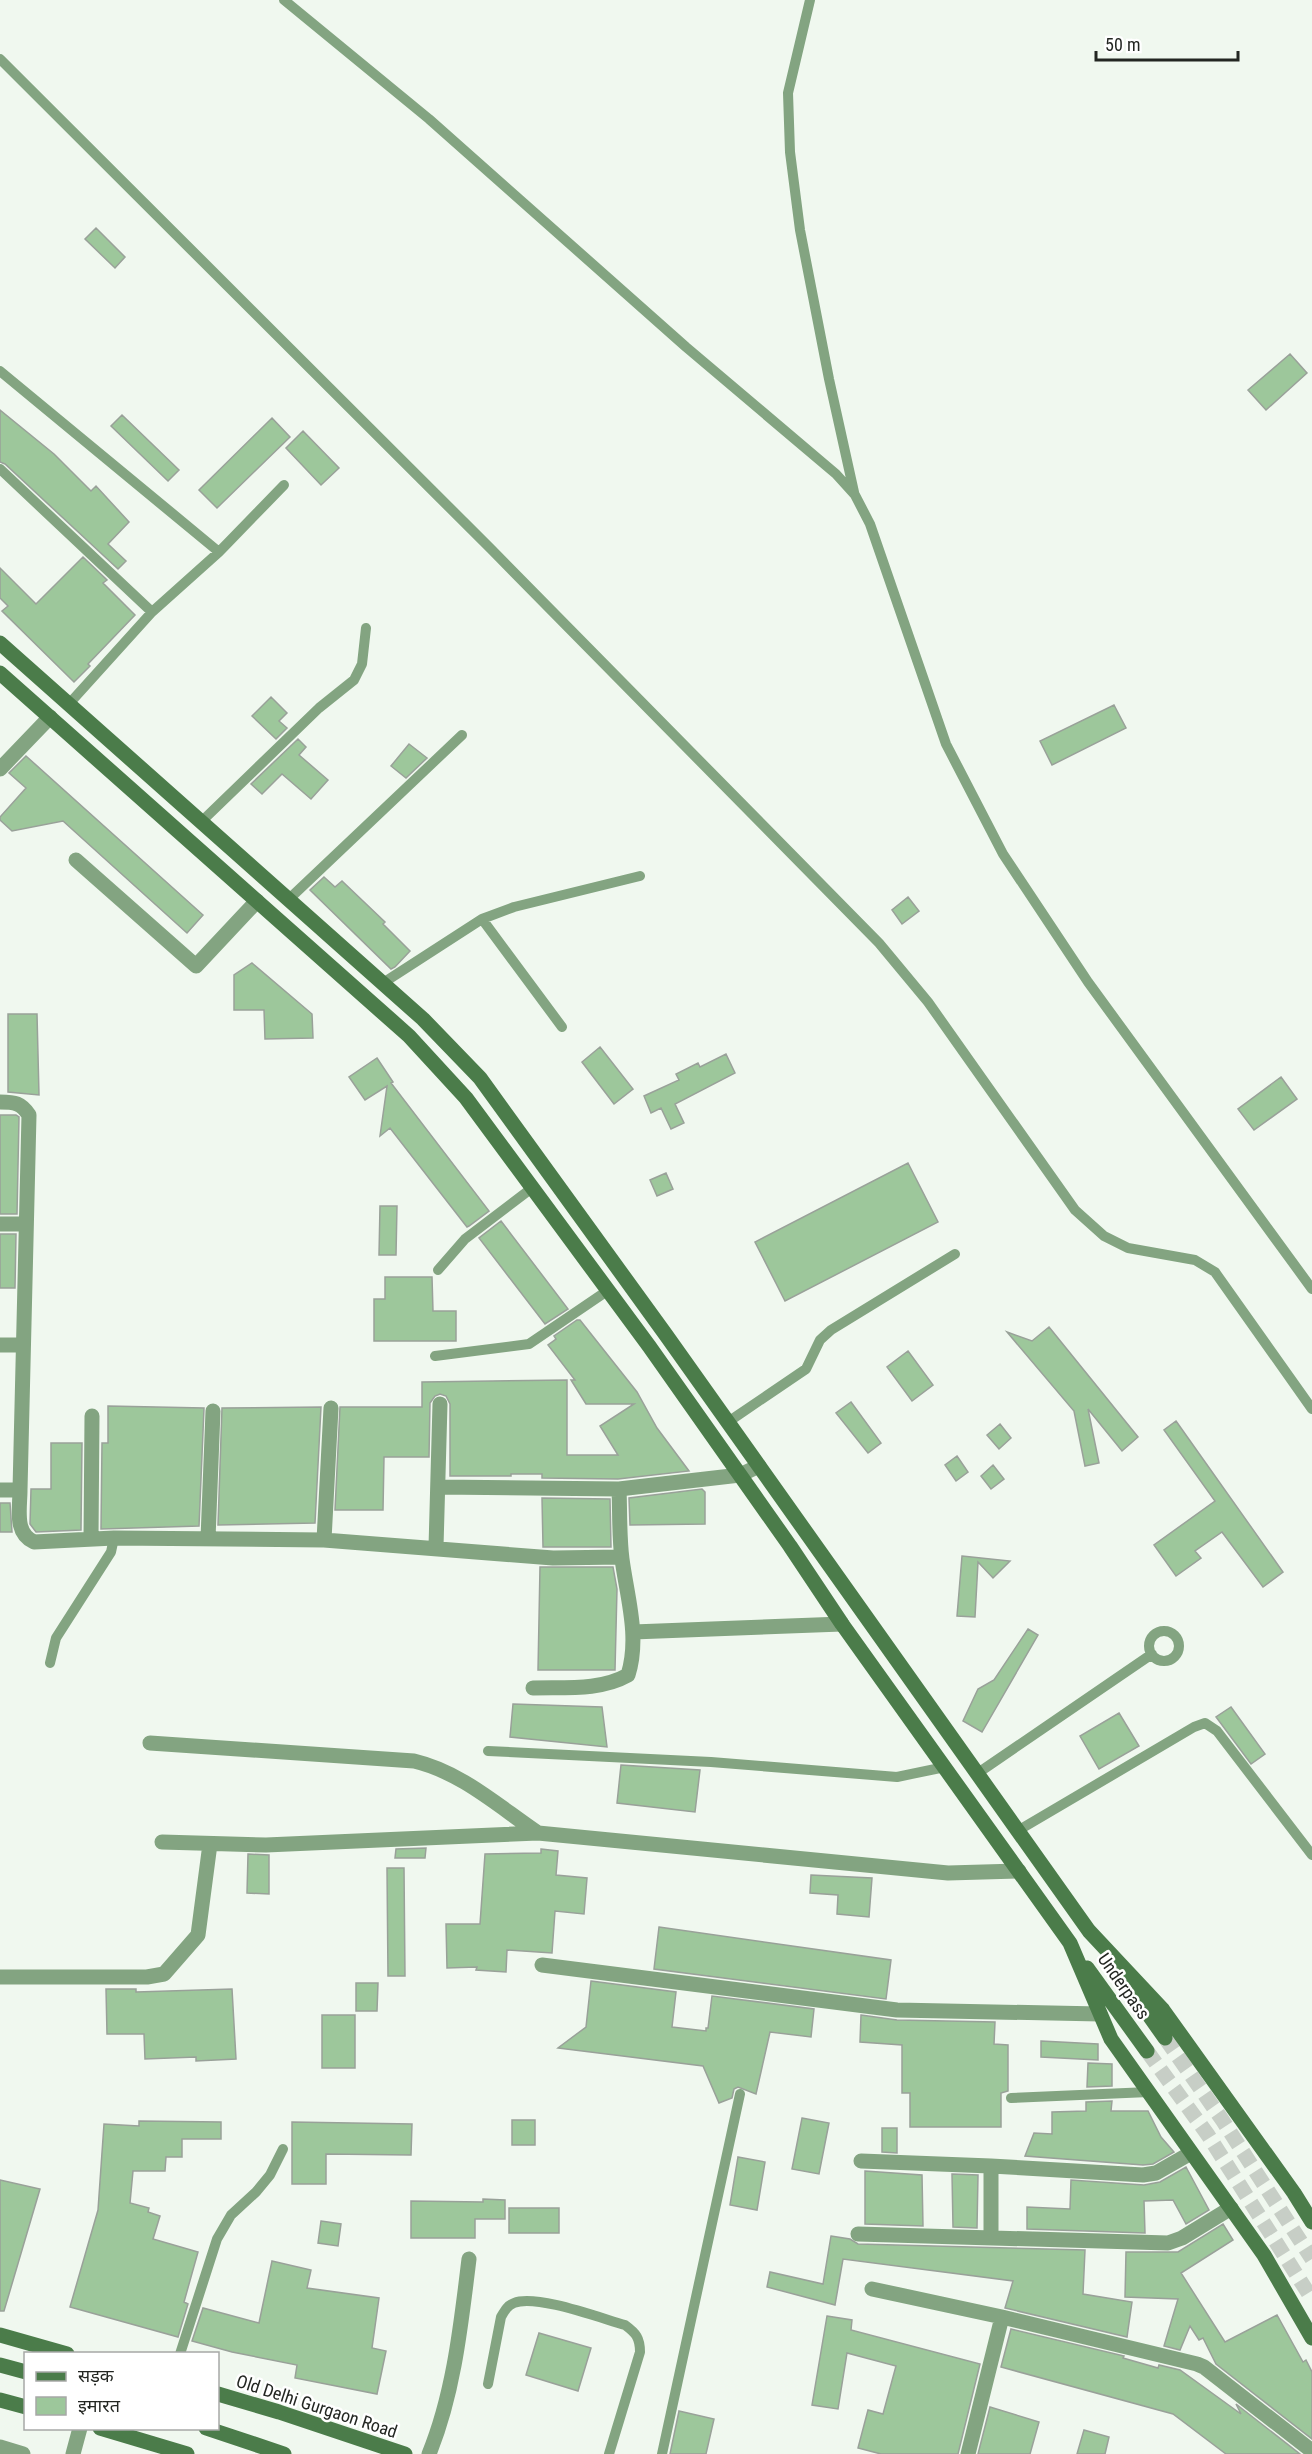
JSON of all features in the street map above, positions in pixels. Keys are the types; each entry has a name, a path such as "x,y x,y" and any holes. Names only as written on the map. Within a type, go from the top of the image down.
{"main road":[{"path":"0,643 423,1019 480,1078 728,1422 1089,1931 1163,2010 1294,2193 1312,2222"},
{"path":"1,676 409,1036 466,1098 649,1346 842,1624 1070,1943 1111,2039 1264,2255 1312,2338"},
{"name":"Underpass","path":"1089,1931 1164,2038"},
{"name":"Underpass","path":"1070,1943 1147,2051"},
{"path":"0,2335 60,2352"},
{"path":"0,2365 24,2371"},
{"name":"Old Delhi Gurgaon Road","path":"219,2394 405,2454"},
{"path":"0,2400 24,2406"},
{"path":"107,2430 187,2454"},
{"path":"212,2430 284,2454"}],"street":[{"path":"0,769 50,717"},
{"path":"76,860 196,966 257,901"},
{"path":"0,1102 14,1102 22,1105 29,1115 20,1490 20,1530 26,1538 34,1542 91,1538 324,1540 553,1558 621,1557"},
{"path":"0,1224 25,1224"},
{"path":"0,1345 23,1345"},
{"path":"436,1547 440,1404"},
{"path":"324,1540 332,1408"},
{"path":"208,1539 213,1410"},
{"path":"91,1538 93,1416"},
{"path":"438,1487 619,1489 740,1475 759,1466"},
{"path":"533,1688 598,1686 628,1675 633,1660 633,1632 621,1557 619,1489"},
{"path":"0,1490 20,1490"},
{"path":"633,1632 842,1624"},
{"path":"150,1743 414,1761 437,1766 453,1773 538,1833"},
{"path":"162,1842 266,1845 538,1833 948,1873 1019,1871"},
{"path":"0,1977 147,1977 164,1974 198,1935 210,1844"},
{"path":"542,1965 897,2010 1100,2014"},
{"path":"861,2161 1143,2175 1156,2173 1191,2152"},
{"path":"991,2237 992,2166"},
{"path":"858,2234 1168,2243 1182,2238 1231,2208"},
{"path":"429,2454 442,2422 464,2305 469,2259"},
{"path":"872,2289 1002,2317 1204,2367 1312,2451"},
{"path":"968,2454 1002,2317"},
{"path":"73,2454 79,2430"},
{"path":"0,2447 23,2454"}],"lane":[{"path":"284,0 429,119 686,347 836,474 855,495"},
{"path":"810,0 788,93 790,152 800,230 829,379 855,495 870,524 927,695 946,744 1003,854 1088,982 1312,1289"},
{"path":"0,59 491,549 879,943 928,1002 1076,1210 1104,1236 1128,1248 1195,1260 1215,1272 1312,1409"},
{"path":"0,371 219,552"},
{"path":"0,469 152,612"},
{"path":"68,705 152,612 219,552 284,485"},
{"path":"201,822 319,708 354,680 362,664 366,628"},
{"path":"288,900 462,735"},
{"path":"383,984 482,919 514,907 640,876"},
{"path":"482,919 562,1027"},
{"path":"438,1270 465,1239 532,1188"},
{"path":"728,1422 806,1370 820,1340 831,1330 955,1254"},
{"path":"435,1356 529,1344 607,1291"},
{"path":"50,1663 56,1638 105,1561 114,1538"},
{"path":"978,1773 1152,1654"},
{"path":"1018,1830 1194,1727 1205,1724 1217,1731 1312,1855"},
{"path":"488,1751 711,1762 897,1777 945,1767"},
{"path":"1011,2098 1149,2092"},
{"path":"662,2454 740,2094"},
{"path":"181,2352 217,2239 231,2215 256,2192 270,2175 283,2149"},
{"path":"488,2384 501,2317 507,2307 516,2302 536,2300 625,2325 637,2334 640,2352 609,2454"}],"building":[{"path":"96,228 125,257 115,268 85,239"},
{"path":"1290,354 1307,373 1266,410 1248,390"},
{"path":"0,410 54,454 91,491 96,486 129,522 108,544 126,561 118,569 5,464 0,462"},
{"path":"122,415 179,470 168,481 111,426"},
{"path":"272,418 290,437 217,508 199,490"},
{"path":"303,431 339,468 321,485 286,448"},
{"path":"83,557 107,580 103,583 135,615 74,682 2,611 8,606 0,598 0,568 36,604"},
{"path":"271,697 287,713 279,721 287,728 276,739 252,716"},
{"path":"1114,705 1126,728 1052,765 1040,741"},
{"path":"298,739 306,747 299,755 328,780 311,799 282,774 262,794 251,784"},
{"path":"409,744 427,758 406,778 391,766"},
{"path":"26,756 203,915 187,933 63,821 12,831 0,820 0,817 26,788 9,773"},
{"path":"324,877 335,887 342,881 385,922 383,924 410,951 395,967 391,969 310,890"},
{"path":"908,897 919,911 902,924 892,910"},
{"path":"252,963 312,1014 313,1038 265,1039 264,1010 234,1010 234,975"},
{"path":"8,1014 37,1014 39,1095 8,1092"},
{"path":"600,1047 633,1089 614,1104 582,1062"},
{"path":"726,1054 735,1073 675,1104 684,1123 671,1129 661,1108 651,1113 644,1096 679,1080 676,1074 698,1063 700,1067"},
{"path":"377,1058 393,1082 391,1083 489,1211 469,1226 467,1227 390,1128 380,1136 387,1086 365,1100 349,1077"},
{"path":"1281,1077 1297,1099 1254,1130 1238,1109"},
{"path":"0,1115 19,1117 17,1214 0,1214"},
{"path":"908,1163 938,1222 785,1301 755,1242"},
{"path":"666,1173 673,1189 657,1196 650,1180"},
{"path":"380,1206 397,1206 396,1255 379,1255"},
{"path":"501,1221 568,1309 545,1324 479,1238"},
{"path":"0,1234 16,1234 15,1288 0,1288"},
{"path":"385,1277 432,1277 433,1311 456,1311 456,1341 374,1341 374,1299 385,1299"},
{"path":"580,1320 637,1392 657,1428 689,1471 618,1479 542,1478 542,1474 450,1476 450,1404 446,1396 440,1394 435,1396 430,1403 429,1457 384,1457 383,1510 335,1510 340,1407 422,1407 422,1382 567,1380 567,1455 618,1455 600,1426 634,1404 586,1404 571,1380 575,1380 548,1345 556,1339 554,1336"},
{"path":"1049,1327 1138,1437 1122,1451 1088,1409 1099,1463 1085,1466 1074,1411 1007,1332 1032,1341"},
{"path":"908,1351 933,1385 912,1401 887,1367"},
{"path":"851,1402 881,1443 868,1453 836,1413"},
{"path":"108,1406 204,1408 199,1526 101,1529 102,1443 108,1443"},
{"path":"321,1407 315,1523 218,1525 222,1408"},
{"path":"1176,1421 1283,1572 1263,1587 1222,1532 1195,1551 1201,1558 1176,1576 1154,1545 1215,1501 1164,1430"},
{"path":"1000,1424 1011,1438 999,1449 987,1435"},
{"path":"51,1443 82,1443 81,1530 36,1532 30,1524 31,1489 51,1489"},
{"path":"957,1456 968,1472 956,1481 945,1465"},
{"path":"993,1465 1004,1479 991,1489 981,1476"},
{"path":"702,1489 705,1492 705,1524 630,1525 629,1498"},
{"path":"542,1498 610,1499 611,1547 543,1547"},
{"path":"0,1503 10,1503 12,1532 0,1532"},
{"path":"962,1556 1010,1561 993,1578 978,1562 975,1617 957,1616"},
{"path":"540,1567 613,1567 617,1589 615,1670 538,1670"},
{"path":"1028,1629 1038,1635 982,1732 963,1721 978,1689 994,1680"},
{"path":"513,1704 602,1707 607,1747 510,1737"},
{"path":"1231,1707 1265,1754 1251,1764 1216,1717"},
{"path":"1119,1713 1139,1746 1099,1769 1080,1736"},
{"path":"621,1765 700,1770 695,1812 617,1803"},
{"path":"426,1848 425,1858 395,1858 396,1849"},
{"path":"541,1849 558,1851 556,1875 587,1878 584,1914 555,1911 552,1953 507,1950 506,1972 476,1970 477,1967 447,1968 446,1924 480,1924 485,1854 541,1853"},
{"path":"248,1854 269,1855 269,1894 247,1893"},
{"path":"387,1868 404,1868 405,1976 388,1976"},
{"path":"811,1875 872,1878 869,1917 837,1914 838,1895 810,1893"},
{"path":"659,1927 891,1960 886,1999 654,1969"},
{"path":"591,1981 676,1992 672,2027 706,2031 712,1996 814,2009 811,2037 770,2032 756,2094 738,2087 734,2089 732,2098 719,2103 703,2066 558,2048 586,2027"},
{"path":"356,1983 378,1983 377,2011 356,2011"},
{"path":"106,1989 136,1989 136,1992 232,1989 236,2059 196,2061 196,2057 145,2059 144,2034 107,2034"},
{"path":"322,2015 355,2015 355,2068 322,2068"},
{"path":"861,2015 897,2020 995,2022 994,2044 1008,2045 1008,2091 1001,2093 1001,2127 910,2127 910,2093 902,2093 902,2045 860,2042"},
{"path":"1041,2041 1098,2044 1098,2060 1041,2057"},
{"path":"1088,2063 1112,2064 1112,2086 1087,2087"},
{"path":"1112,2101 1111,2111 1148,2111 1161,2137 1174,2152 1153,2164 1143,2165 1025,2156 1034,2133 1052,2134 1052,2112 1086,2111 1086,2102"},
{"path":"802,2118 829,2123 819,2174 792,2169"},
{"path":"512,2120 535,2120 535,2145 512,2145"},
{"path":"139,2121 221,2122 221,2139 182,2139 182,2157 166,2157 165,2171 133,2171 130,2203 149,2208 148,2212 160,2216 153,2239 198,2252 184,2302 188,2304 178,2337 70,2307 98,2210 104,2124 139,2126"},
{"path":"292,2122 412,2124 411,2155 326,2154 326,2184 292,2184"},
{"path":"882,2128 897,2128 897,2153 882,2152"},
{"path":"738,2157 765,2162 757,2210 730,2205"},
{"path":"1186,2167 1209,2210 1186,2224 1173,2200 1144,2201 1145,2233 1027,2229 1027,2207 1070,2209 1071,2180 1144,2185 1160,2182"},
{"path":"865,2171 922,2175 923,2226 865,2224"},
{"path":"952,2174 978,2175 977,2228 953,2227"},
{"path":"0,2180 40,2189 4,2311 0,2311"},
{"path":"483,2199 505,2200 505,2219 475,2219 475,2238 411,2238 411,2201 483,2202"},
{"path":"509,2208 559,2208 559,2233 509,2233"},
{"path":"321,2221 341,2224 338,2246 318,2243"},
{"path":"1223,2224 1233,2240 1181,2273 1225,2342 1277,2315 1303,2362 1306,2360 1312,2372 1312,2439 1216,2364 1203,2338 1199,2340 1190,2326 1180,2350 1164,2346 1178,2299 1125,2297 1126,2252 1178,2252"},
{"path":"831,2236 850,2239 858,2244 1085,2250 1083,2294 1132,2302 1127,2337 1005,2308 1013,2281 843,2259 835,2305 767,2287 770,2272 823,2284"},
{"path":"272,2261 311,2270 307,2288 379,2298 372,2348 386,2351 377,2394 295,2378 297,2365 232,2352 192,2341 203,2308 259,2323"},
{"path":"827,2316 852,2320 851,2330 980,2364 958,2454 881,2454 858,2448 868,2410 883,2414 896,2366 847,2353 838,2409 812,2405"},
{"path":"1011,2329 1124,2356 1123,2358 1158,2368 1159,2365 1180,2370 1241,2414 1236,2404 1300,2454 1226,2454 1173,2414 1001,2367"},
{"path":"539,2333 591,2348 578,2391 526,2375"},
{"path":"990,2407 1039,2422 1030,2454 978,2454"},
{"path":"679,2411 714,2419 706,2454 670,2454"},
{"path":"1084,2430 1109,2437 1105,2454 1077,2454"}],"tunnel":[{"path":"1165,2038 1223,2121 1312,2259"},
{"path":"1147,2051 1208,2135 1312,2299"}]}
